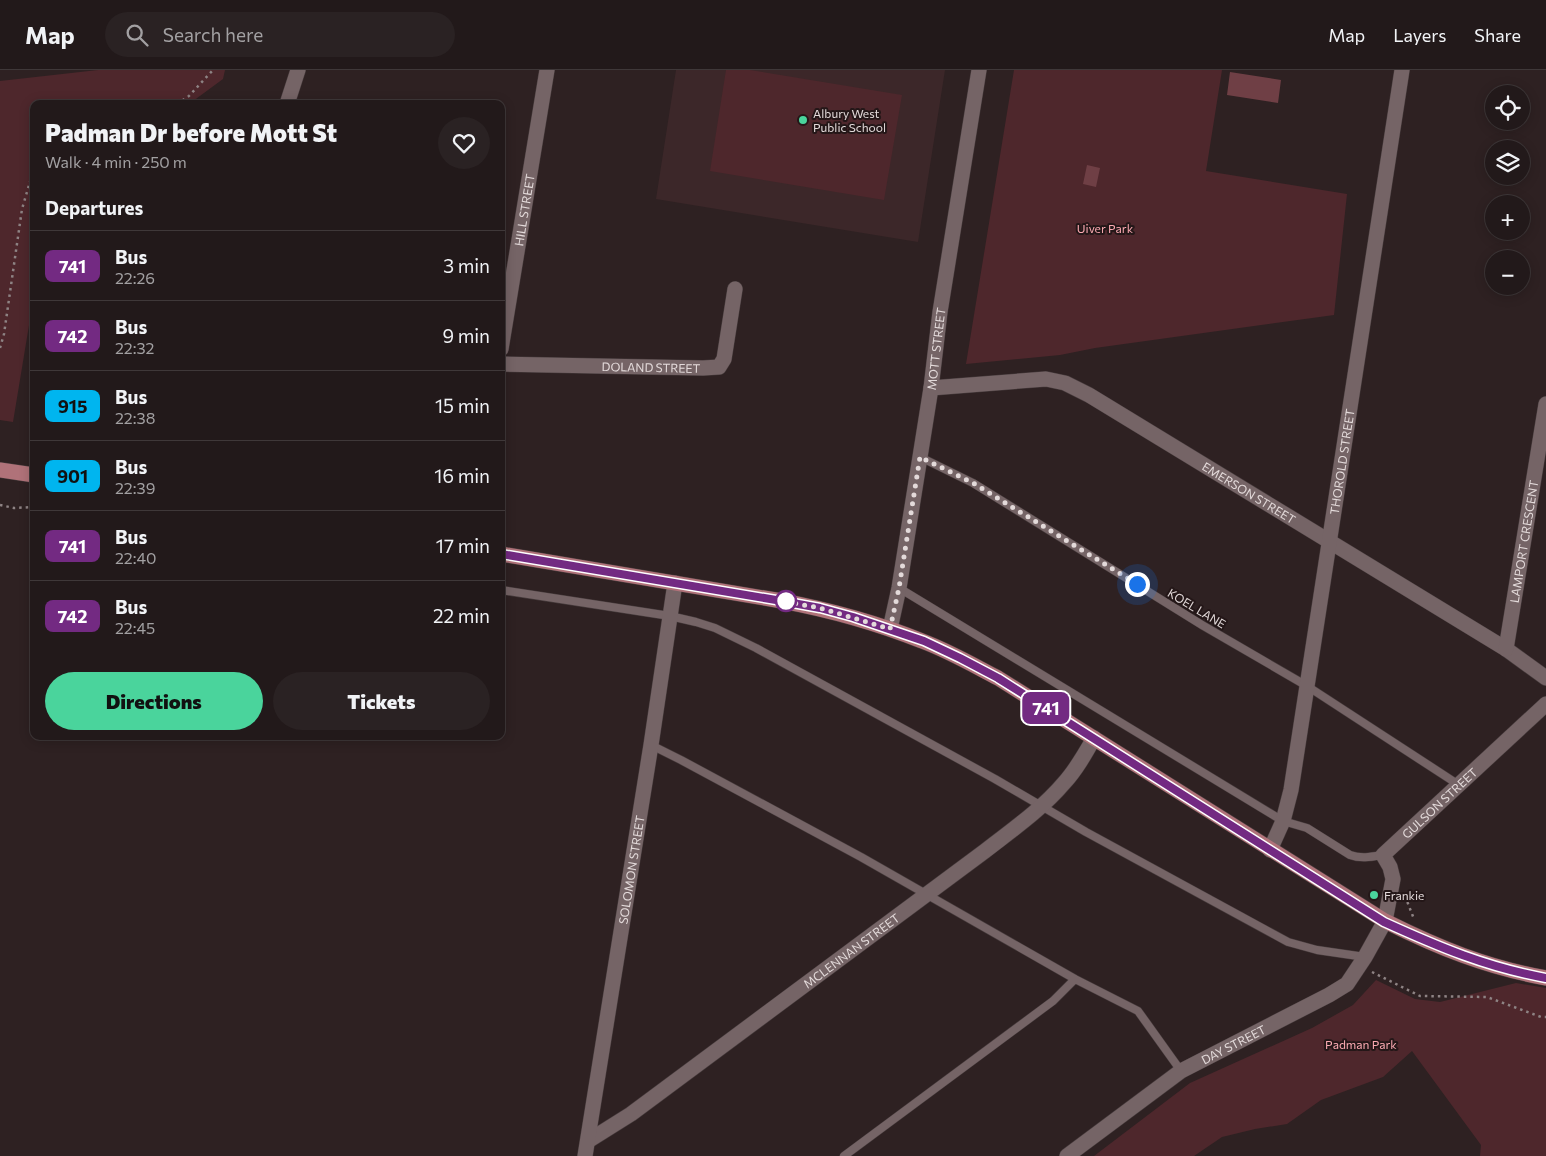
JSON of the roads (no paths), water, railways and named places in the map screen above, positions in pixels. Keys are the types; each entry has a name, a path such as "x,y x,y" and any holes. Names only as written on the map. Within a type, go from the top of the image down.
{"main road":[{"path":"0,470 30,474"},
{"path":"505,555 810,606 853,617 924,641 998,678 1384,922 1463,956 1495,967 1546,978"}],"street":[{"path":"288,100 298,70"},
{"name":"HILL STREET","path":"505,324 546,70"},
{"name":"MOTT STREET","path":"890,629 899,588 931,388 940,312 979,70"},
{"name":"THOROLD STREET","path":"1270,850 1283,821 1291,790 1402,70"},
{"name":"DOLAND STREET","path":"505,364 719,367 724,358 735,289"},
{"name":"EMERSON STREET","path":"931,388 1037,379 1065,383 1089,395 1506,649 1546,678"},
{"name":"LAMPORT CRESCENT","path":"1506,649 1546,404"},
{"name":"SOLOMON STREET","path":"585,1156 675,584"},
{"name":"GULSON STREET","path":"1383,855 1546,704"},
{"name":"MCLENNAN STREET","path":"588,1141 630,1114 985,852 1063,785 1073,773 1094,738"},
{"path":"1383,855 1390,866 1394,879 1384,922"},
{"name":"DAY STREET","path":"1067,1156 1181,1071 1330,996 1348,984 1384,922"}],"lane":[{"name":"KOEL LANE","path":"920,457 973,483 1202,625 1307,686 1459,785"},
{"path":"899,588 1283,821 1307,828 1350,855 1364,858 1383,855"},
{"path":"505,591 670,616 715,628 911,732 1118,850 1288,942 1363,961"},
{"path":"651,745 853,853 1138,1012 1181,1071"},
{"path":"844,1156 1053,1001 1076,978"}],"place":[{"name":"Albury West Public School","path":"803,120"},
{"name":"Frankie","path":"1374,895"}],"park label":[{"name":"Uiver Park","path":"1105,228"},
{"name":"Padman Park","path":"1361,1044"}]}
